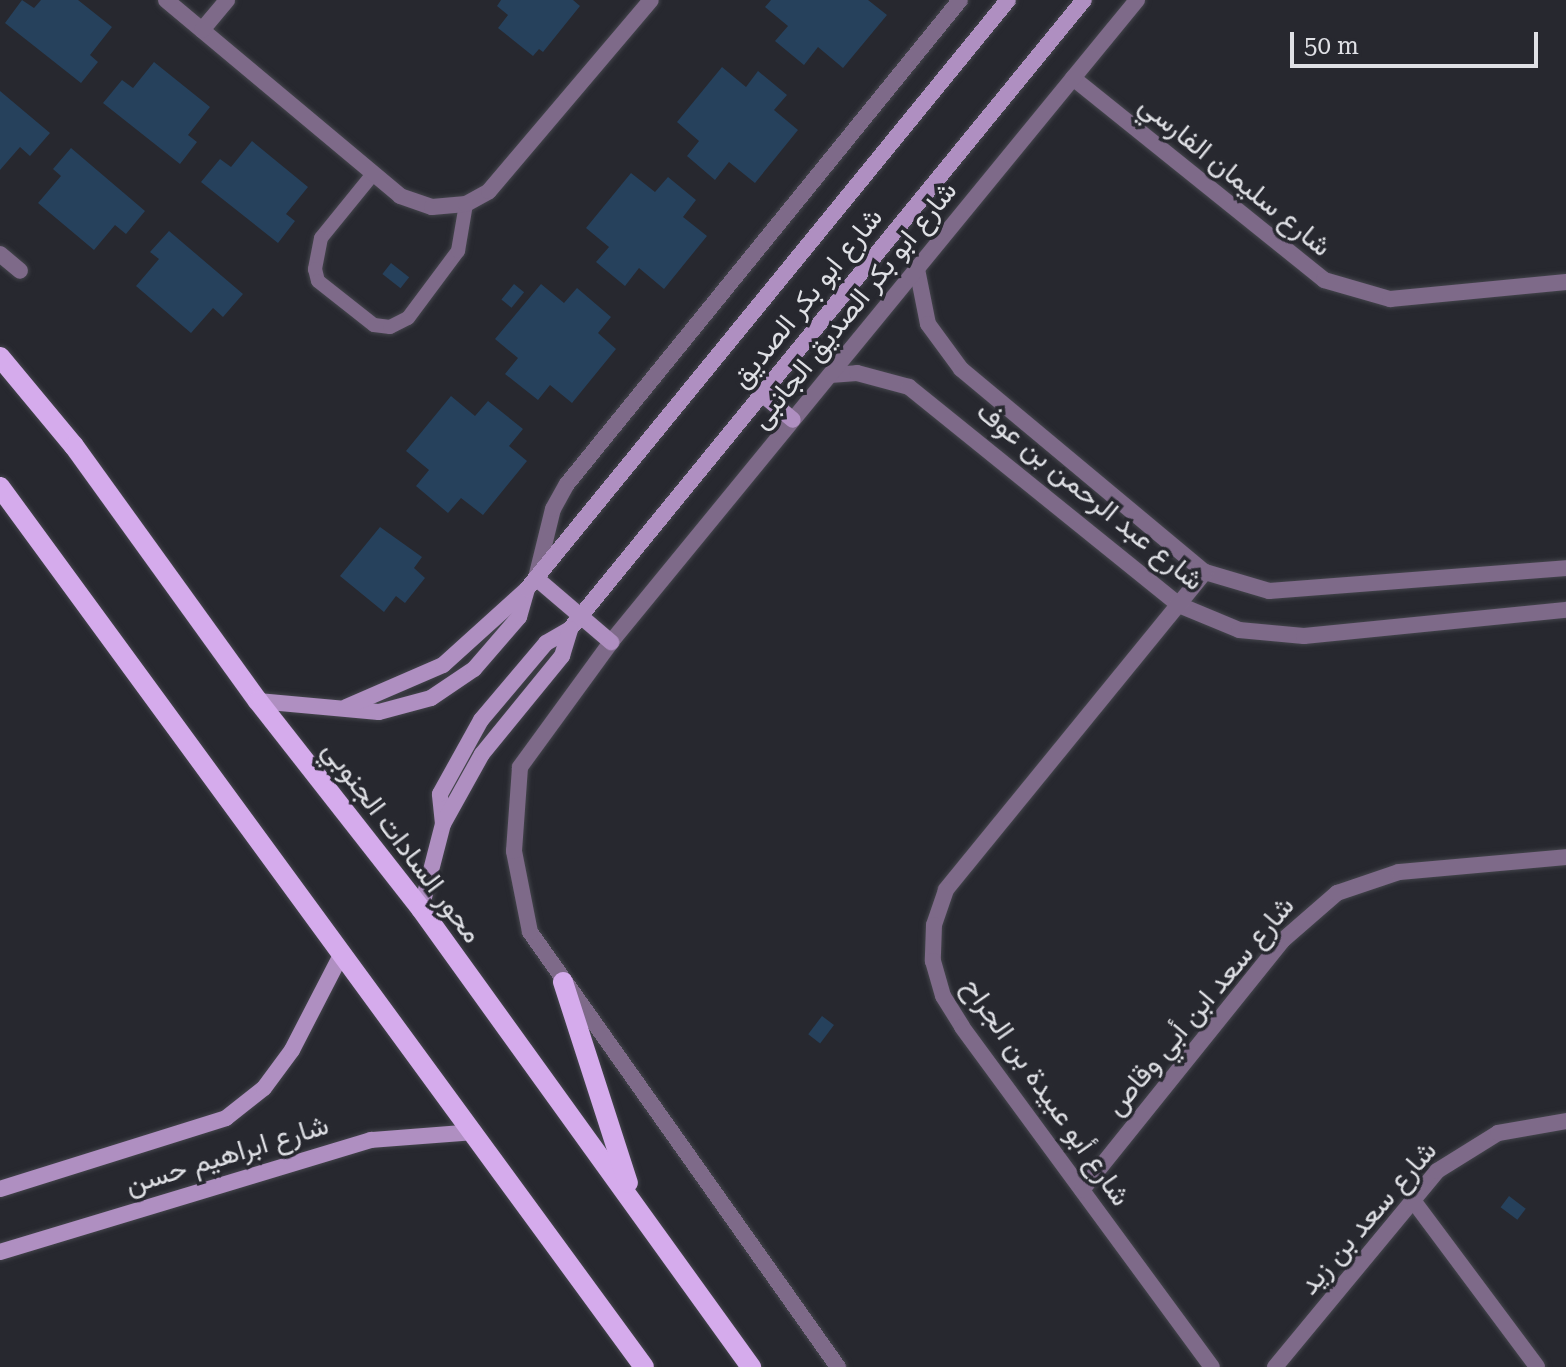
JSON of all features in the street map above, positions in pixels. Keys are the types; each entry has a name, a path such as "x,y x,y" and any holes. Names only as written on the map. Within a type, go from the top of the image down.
{"main road":[{"name":"محور السادات الجنوبي","path":"0,357 74,446 258,701 421,909 751,1367"},
{"path":"0,487 644,1367"},
{"path":"563,982 636,1206"}],"street":[{"path":"166,0 400,196 432,207 466,204 498,181 651,0"},
{"path":"202,30 227,0"},
{"path":"611,642 576,623 531,584 553,509 567,484 960,0"},
{"name":"شارع ابو بكر الصديق","path":"346,707 443,665 531,584 1008,0"},
{"name":"شارع ابو بكر الصديق","path":"421,909 443,824 440,794 465,743 546,643 576,623 1084,0"},
{"name":"شارع ابو بكر الصديق الجانبى","path":"838,1367 530,932 514,851 513,804 520,767 611,642 1137,0"},
{"name":"شارع سليمان الفارسي","path":"1073,78 1324,280 1390,299 1566,282"},
{"path":"0,254 20,271"},
{"name":"شارع عبد الرحمن بن عوف","path":"917,269 928,324 961,369 1205,572 1269,591 1566,568"},
{"name":"شارع عبد الرحمن بن عوف","path":"830,375 884,378 932,402 1179,605 1239,630 1272,635 1566,610"},
{"path":"762,394 793,420"},
{"name":"شارع أبو عبيدة بن الجراح","path":"1205,572 946,890 934,925 933,961 943,996 1212,1367"},
{"name":"شارع ابو بكر الصديق","path":"258,701 405,708 454,685 519,617 531,584"},
{"name":"شارع سعد ابن أبي وقاص","path":"1082,1190 1283,940 1337,893 1399,872 1566,857"},
{"name":"شارع ابراهيم حسن","path":"0,1189 226,1118 264,1088 292,1050 342,953"},
{"name":"شارع سعد بن زيد","path":"1275,1367 1412,1199 1466,1149 1498,1133 1566,1121"},
{"name":"شارع ابراهيم حسن","path":"0,1252 371,1140 474,1132"},
{"path":"1412,1199 1537,1367"}],"lane":[{"path":"373,174 321,238 315,269 318,281 374,325 390,327 408,318 458,251 466,204"}],"building":[{"path":"22,0 34,8 41,0 78,0 112,27 90,55 98,62 81,83 5,23"},
{"path":"501,0 573,0 580,6 543,52 539,49 533,56 498,28 508,15 497,6"},
{"path":"771,0 868,0 887,15 843,68 818,47 804,65 775,41 788,26 765,7"},
{"path":"154,62 210,107 188,135 197,142 180,164 103,103 122,80 133,88"},
{"path":"722,67 746,87 758,71 787,95 774,110 798,130 755,183 729,162 715,180 687,156 699,141 677,122"},
{"path":"0,91 50,133 30,156 20,147 0,170"},
{"path":"252,141 308,187 286,214 295,221 278,243 201,182 220,159 231,167"},
{"path":"71,148 145,211 126,234 115,225 94,250 38,203 61,176 53,169"},
{"path":"631,173 655,192 668,177 696,200 683,217 707,236 664,289 639,268 625,286 596,262 609,247 586,228"},
{"path":"169,231 243,294 223,317 213,308 191,333 136,286 159,259 150,252"},
{"path":"391,263 409,277 401,288 382,274"},
{"path":"514,284 524,292 512,308 501,300"},
{"path":"541,284 564,303 577,288 611,317 598,333 616,349 572,403 550,385 538,400 505,374 518,358 495,339"},
{"path":"451,396 475,416 488,401 523,429 509,446 527,461 483,515 461,498 448,513 416,486 429,470 406,451"},
{"path":"380,527 422,557 414,568 425,578 405,603 396,596 384,612 340,576"},
{"path":"822,1016 834,1025 820,1043 808,1034"},
{"path":"1509,1196 1526,1209 1517,1220 1501,1207"}]}
